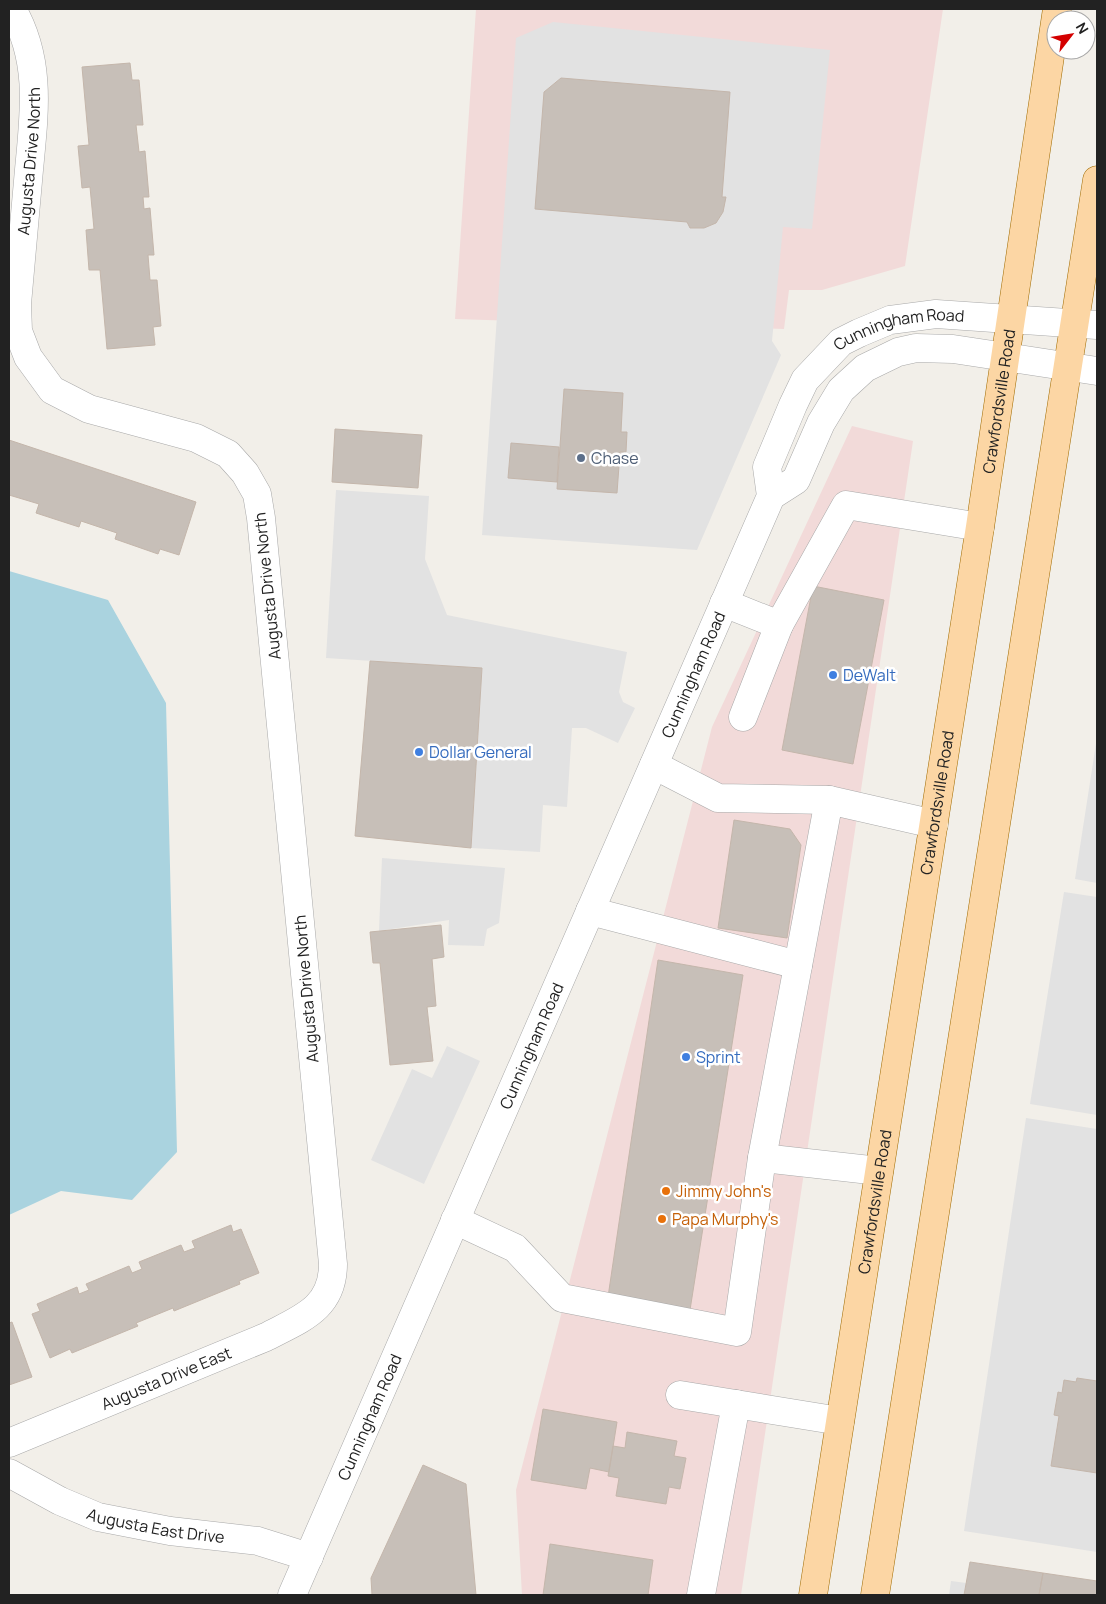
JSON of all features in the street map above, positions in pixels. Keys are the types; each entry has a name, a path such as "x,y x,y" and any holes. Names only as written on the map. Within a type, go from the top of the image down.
{"main road":[{"name":"Crawfordsville Road","path":"813,1595 1012,319 1057,9"},
{"path":"875,1595 1067,366 1085,324 1097,180"}],"street":[{"name":"Augusta Drive North","path":"12,9 19,21 30,52 36,97 17,304 18,331 28,357 52,390 76,404 196,438 228,454 245,473 257,494 261,518 333,1264 330,1286 319,1306"},
{"name":"Cunningham Road","path":"292,1595 771,496 767,467 792,405 806,380 842,342 874,326 906,316 936,314 1085,324"},
{"name":"Cunningham Road","path":"771,496 796,480 832,404 852,378 865,368 898,352 916,348 953,348 1097,371"},
{"path":"743,717 779,625 846,505 980,527"},
{"path":"724,604 779,625"},
{"path":"654,765 718,798 829,800 934,824"},
{"path":"455,1220 515,1248 562,1298 737,1332 762,1158 829,800"},
{"path":"590,911 798,965"},
{"path":"762,1158 879,1171"},
{"name":"Augusta Drive East","path":"9,1443 266,1337 319,1306"},
{"path":"680,1395 840,1420"},
{"path":"701,1595 736,1404"},
{"name":"Augusta East Drive","path":"9,1473 60,1501 98,1517 170,1531 258,1541 309,1557"}],"shaded area":[{"path":"476,9 943,9 905,266 822,290 789,290 784,329 455,319"},
{"path":"553,22 830,50 812,229 783,227 772,341 781,355 697,550 482,535 516,38"},
{"path":"852,426 913,441 741,1595 522,1595 516,1490 712,727"},
{"path":"336,490 429,496 425,559 447,615 627,652 619,692 623,702 635,708 618,743 586,728 572,728 567,807 543,805 540,852 471,848 482,668 326,658"},
{"path":"1097,737 1097,883 1075,879"},
{"path":"382,858 505,868 499,923 487,929 484,946 448,945 449,920 379,931"},
{"path":"1064,892 1097,897 1097,1115 1030,1104"},
{"path":"447,1046 480,1061 424,1184 371,1160 412,1069 432,1078"},
{"path":"1026,1118 1097,1129 1097,1552 964,1531"},
{"path":"951,1581 966,1583 964,1595 949,1595"}],"water":[{"path":"9,571 108,600 166,703 177,1152 132,1200 61,1191 9,1215"}],"building":[{"path":"130,63 132,80 139,80 143,125 136,125 139,152 145,151 149,197 143,197 144,209 150,208 154,255 148,255 150,280 157,280 161,326 153,327 155,345 107,349 100,270 89,270 86,230 94,229 90,187 82,188 78,146 89,145 82,67"},
{"path":"561,78 730,92 722,197 726,197 723,212 716,223 704,228 690,228 687,222 535,209 544,92"},
{"path":"564,389 623,393 621,432 627,432 626,452 620,452 617,493 557,489"},
{"path":"335,429 422,435 418,488 332,482"},
{"path":"9,440 196,502 179,555 160,549 158,554 115,539 117,533 81,521 79,527 36,513 39,504 9,495"},
{"path":"511,443 559,447 557,482 508,478"},
{"name":"DeWalt","path":"813,586 884,600 853,764 782,750"},
{"name":"Dollar General","path":"370,661 482,668 471,848 355,836"},
{"path":"734,820 790,829 801,845 787,938 718,928"},
{"path":"441,925 444,957 432,959 436,1006 427,1007 433,1061 390,1065 380,963 373,963 370,932"},
{"path":"658,960 743,975 690,1310 608,1297"},
{"path":"231,1225 233,1232 241,1229 259,1273 239,1281 240,1284 174,1311 173,1308 136,1323 138,1326 72,1353 70,1349 50,1358 32,1314 40,1311 37,1304 77,1287 79,1294 89,1290 86,1284 129,1266 132,1273 142,1269 139,1262 181,1245 184,1252 195,1248 192,1241"},
{"path":"12,1322 32,1377 9,1385 9,1323"},
{"path":"1077,1378 1097,1381 1097,1473 1051,1466 1059,1416 1054,1415 1058,1392 1062,1393 1064,1380 1076,1382"},
{"path":"543,1409 617,1422 609,1472 590,1468 586,1489 531,1480"},
{"path":"627,1432 677,1441 674,1456 686,1458 680,1489 669,1487 666,1504 616,1496 619,1478 608,1476 613,1446 625,1448"},
{"path":"423,1465 466,1484 476,1595 372,1595 371,1578"},
{"path":"550,1544 653,1560 648,1595 543,1595"},
{"path":"970,1562 1043,1573 1039,1595 964,1595"},
{"path":"1043,1573 1097,1581 1097,1595 1039,1595"}],"place":[{"name":"Chase","path":"581,458"},
{"name":"DeWalt","path":"833,675"},
{"name":"Dollar General","path":"419,752"},
{"name":"Sprint","path":"686,1057"},
{"name":"Jimmy John's","path":"666,1191"},
{"name":"Papa Murphy's","path":"662,1219"}]}
